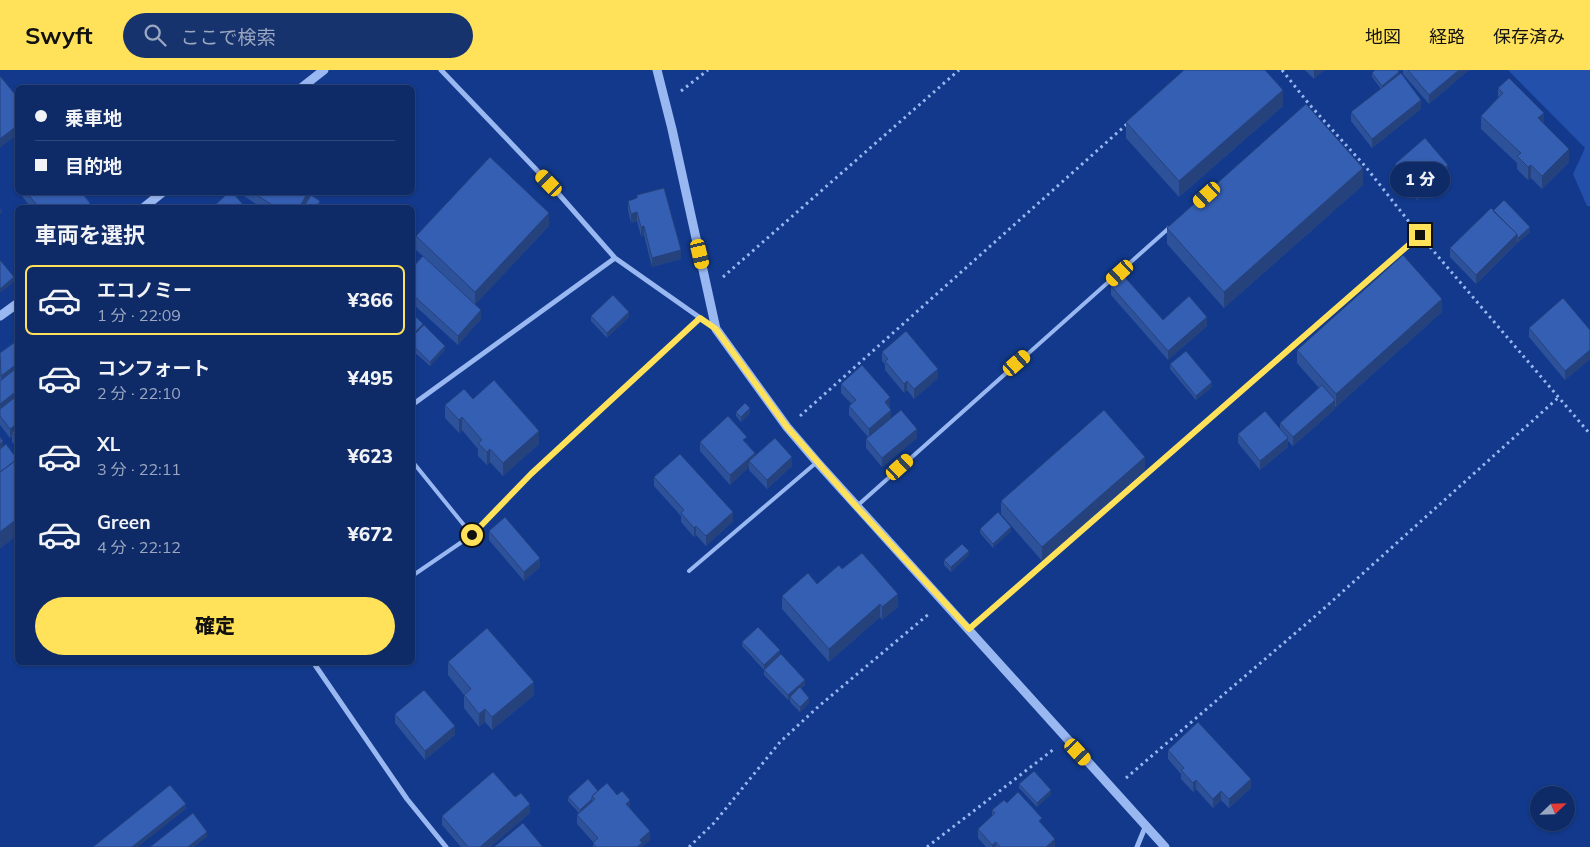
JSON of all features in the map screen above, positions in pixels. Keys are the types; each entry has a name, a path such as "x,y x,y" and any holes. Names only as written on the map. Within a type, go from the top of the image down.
{"street":[{"path":"305,85 324,70"},
{"path":"442,70 549,183 615,258 716,329 787,427 817,462 969,629 1066,740 1165,847"},
{"path":"657,70 716,329"},
{"path":"147,205 158,195"},
{"path":"415,403 615,258"},
{"path":"0,316 15,305"},
{"path":"315,665 407,799 446,847"},
{"path":"1137,847 1146,825"}],"lane":[{"path":"856,506 1176,223"},
{"path":"969,629 1420,235"},
{"path":"415,574 472,535 531,474 700,318"},
{"path":"689,571 817,462"},
{"path":"415,465 472,535"}],"path":[{"path":"666,103 708,70"},
{"path":"708,290 959,70"},
{"path":"1282,70 1590,434"},
{"path":"787,427 1130,122"},
{"path":"1112,790 1320,612 1559,398"},
{"path":"689,847 714,823 780,742 819,706 944,602"},
{"path":"927,847 1066,740"}],"shaded area":[{"path":"1508,70 1590,70 1590,206 1587,206 1573,174 1585,148"}],"building":[{"path":"1184,70 1265,70 1283,90 1179,181 1126,122"},
{"path":"1375,70 1398,70 1399,72 1382,86 1372,73"},
{"path":"1408,70 1459,70 1429,95"},
{"path":"1401,73 1421,100 1372,139 1351,112"},
{"path":"0,76 15,94 15,127 0,139"},
{"path":"1509,78 1544,113 1538,118 1569,149 1542,176 1531,165 1528,167 1517,156 1521,153 1481,116 1503,93 1498,88"},
{"path":"1306,104 1363,168 1224,292 1167,228"},
{"path":"1425,138 1448,165 1417,191 1395,164"},
{"path":"490,157 549,213 475,292 416,236"},
{"path":"664,188 681,250 652,258 644,226 641,227 637,212 631,214 628,201 637,198 637,195"},
{"path":"29,195 83,195 90,203 88,205 37,205"},
{"path":"226,195 235,195 243,205 215,205"},
{"path":"257,195 306,195 301,205 272,205"},
{"path":"311,195 320,201 318,205 305,205"},
{"path":"1504,200 1530,227 1518,238 1517,234 1493,211"},
{"path":"1491,208 1517,234 1476,275 1450,248"},
{"path":"1403,255 1442,299 1336,394 1297,350"},
{"path":"423,256 481,310 458,336 415,297 415,265"},
{"path":"0,260 14,277 0,289"},
{"path":"1123,275 1163,320 1189,296 1207,317 1168,351 1111,286"},
{"path":"613,295 629,312 607,333 591,316"},
{"path":"1563,298 1590,330 1590,350 1565,371 1529,328"},
{"path":"415,316 423,324 415,332"},
{"path":"424,325 445,346 430,362 415,348 415,334"},
{"path":"906,331 938,369 914,389 907,381 904,384 885,361 888,359 882,352"},
{"path":"15,342 15,365 1,376 0,353"},
{"path":"1186,351 1212,382 1196,396 1170,364"},
{"path":"862,365 890,397 885,402 891,410 869,429 849,406 856,400 841,384"},
{"path":"15,369 15,392 0,404 0,381"},
{"path":"494,380 539,431 503,463 490,449 487,452 478,443 482,440 462,417 459,420 445,405 464,389 473,399"},
{"path":"1322,385 1335,400 1293,437 1280,423"},
{"path":"15,397 15,425 10,429 0,416 0,409"},
{"path":"745,403 750,408 741,417 736,412"},
{"path":"901,410 917,429 882,458 866,439"},
{"path":"1104,410 1145,457 1042,547 1001,501"},
{"path":"1265,411 1288,438 1260,461 1238,434"},
{"path":"728,416 747,437 743,440 755,453 730,475 700,442"},
{"path":"775,438 792,457 767,480 749,461"},
{"path":"6,444 15,456 15,461 0,472 0,449"},
{"path":"680,454 733,512 706,536 696,526 694,528 681,513 684,510 654,477"},
{"path":"15,461 15,520 0,532 0,472"},
{"path":"998,512 1011,527 993,544 980,529"},
{"path":"505,517 540,558 524,572 489,531"},
{"path":"962,544 969,551 951,567 944,560"},
{"path":"862,553 898,594 882,607 880,604 829,649 782,596 808,573 817,584 839,565 842,569"},
{"path":"758,627 780,650 764,665 742,642"},
{"path":"487,628 534,682 492,717 485,709 479,714 464,695 471,689 448,662"},
{"path":"781,654 805,680 788,695 764,670"},
{"path":"800,687 809,698 800,707 790,697"},
{"path":"424,690 455,726 425,751 395,714"},
{"path":"1198,722 1251,779 1229,799 1221,791 1213,799 1196,780 1193,783 1181,770 1184,768 1168,750"},
{"path":"1034,771 1051,790 1037,803 1019,784"},
{"path":"493,772 515,797 521,793 530,804 480,847 468,847 442,816"},
{"path":"588,779 598,791 580,810 568,797"},
{"path":"607,783 617,795 622,791 630,800 626,804 650,831 640,840 642,843 637,847 596,847 593,843 598,838 577,815 595,799 592,796"},
{"path":"170,785 186,804 132,847 93,847"},
{"path":"1018,792 1042,818 1039,821 1055,839 1046,847 1000,847 996,842 992,845 978,829 995,813 992,810 1004,800 1007,803"},
{"path":"193,813 207,832 188,847 150,847"},
{"path":"523,823 543,847 494,847"}],"route":[{"path":"472,535 531,474 700,318 716,329 787,427 817,462 969,629 1420,235"}]}
